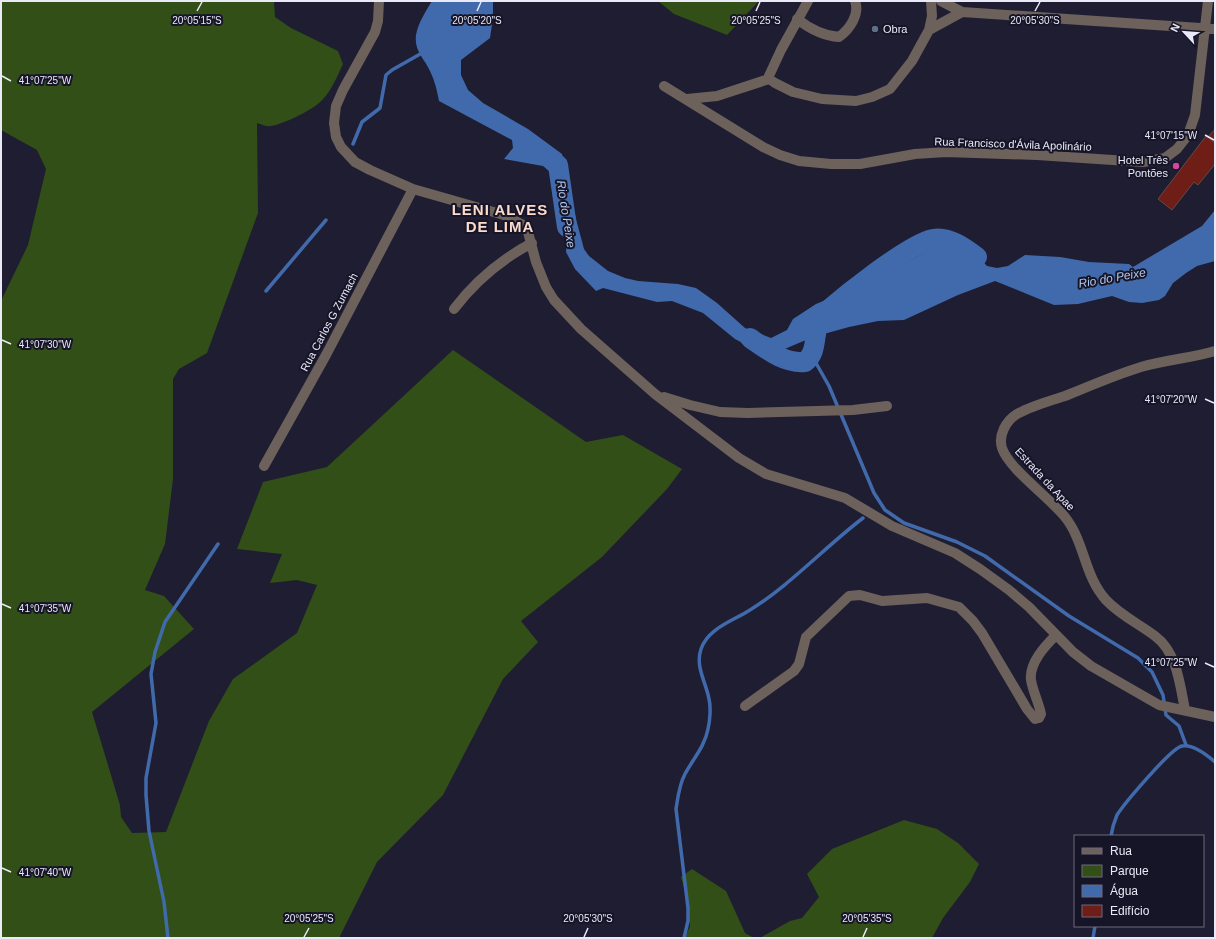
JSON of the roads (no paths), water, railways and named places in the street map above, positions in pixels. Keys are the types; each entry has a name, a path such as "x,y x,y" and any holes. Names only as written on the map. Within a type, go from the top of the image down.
{"street":[{"path":"379,1 378,21 375,32 343,90 336,106 334,124 336,137 341,147 355,162 413,189 512,219 523,225 528,232 532,243 540,274 554,300 581,329 655,394 754,467 781,479 845,498 892,526 938,545 961,557 1009,590 1073,652 1091,666 1159,705 1215,718"},
{"path":"768,79 769,73 808,1"},
{"path":"797,19 818,32 829,36 839,37 851,25 856,14 857,5 855,1"},
{"path":"687,99 717,96 768,79 794,92 822,99 856,101 872,97 890,89 912,61 929,30 932,16 931,1"},
{"path":"941,1 962,12 1210,28"},
{"name":"Rua Francisco d'Ávila Apolinário","path":"664,86 763,147 780,155 799,161 831,164 860,164 916,154 946,152 1037,155 1143,162 1165,158 1177,149 1188,135 1195,115 1210,28 1208,1"},
{"path":"929,30 962,12"},
{"name":"Rua Carlos G Zumach","path":"264,466 326,355 413,189"},
{"path":"454,309 476,282 492,268 511,254 532,243"},
{"name":"Estrada da Apae","path":"1185,710 1172,656 1156,637 1117,610 1096,586 1073,527 1052,502 1006,456 1001,442 1001,435 1005,426 1017,414 1035,406 1142,367 1194,357 1215,351"},
{"path":"655,394 690,406 720,412 748,413 832,411 887,406"},
{"path":"745,706 794,671 799,664 806,637 849,596 860,595 882,601 927,598 959,607 973,621 982,633 1027,709 1035,719 1039,718 1041,714 1031,679 1032,668 1045,647 1056,635"}],"water":[{"path":"432,1 493,1 493,18 490,38 461,60 461,75 468,90 483,103 528,129 562,154 576,219 584,249 589,256 608,271 625,278 638,281 678,284 696,288 717,303 745,328 771,338 787,330 793,319 816,304 881,277 937,245 957,242 968,246 987,266 997,268 1008,266 1025,255 1060,257 1089,262 1129,264 1133,267 1202,226 1215,210 1215,261 1197,266 1186,273 1173,283 1165,296 1159,300 1142,303 1129,302 1112,296 1078,304 1054,305 995,281 958,295 904,320 878,321 849,327 813,337 765,355 735,339 703,313 672,301 657,302 603,288 596,291 575,269 566,252 568,231 560,214 564,196 563,187 555,176 543,166 504,159 513,148 512,140 439,101 437,90 428,66 416,46 418,26"}],"waterway":[{"path":"353,144 362,122 380,108 386,75 422,53"},
{"name":"Rio do Peixe","path":"554,162 558,165 567,227"},
{"path":"266,291 326,220"},
{"name":"Rio do Peixe","path":"750,338 776,355 790,361 805,362 812,353 817,328 822,315 876,272 908,250 933,239 945,239 977,257"},
{"path":"812,356 829,386 874,493 885,510 904,523 957,542 985,556 1069,616 1138,658 1152,672 1163,695 1166,715 1179,726 1186,745"},
{"path":"684,938 688,921 688,908 676,809 681,782 704,741 709,722 710,702 699,662 701,649 704,642 715,630 750,610 779,590 863,518"},
{"path":"168,938 164,902 149,831 146,795 146,778 156,723 151,674 155,652 165,622 218,544"},
{"path":"1111,835 1117,815 1121,809 1148,777 1176,749 1182,746 1195,748 1215,762"},
{"path":"1093,938 1095,927"}],"place":[{"name":"Obra","path":"875,29"},
{"name":"Hotel Três Pontões","path":"1176,166"}],"district":[{"name":"LENI ALVES DE LIMA","path":"500,218"}]}
